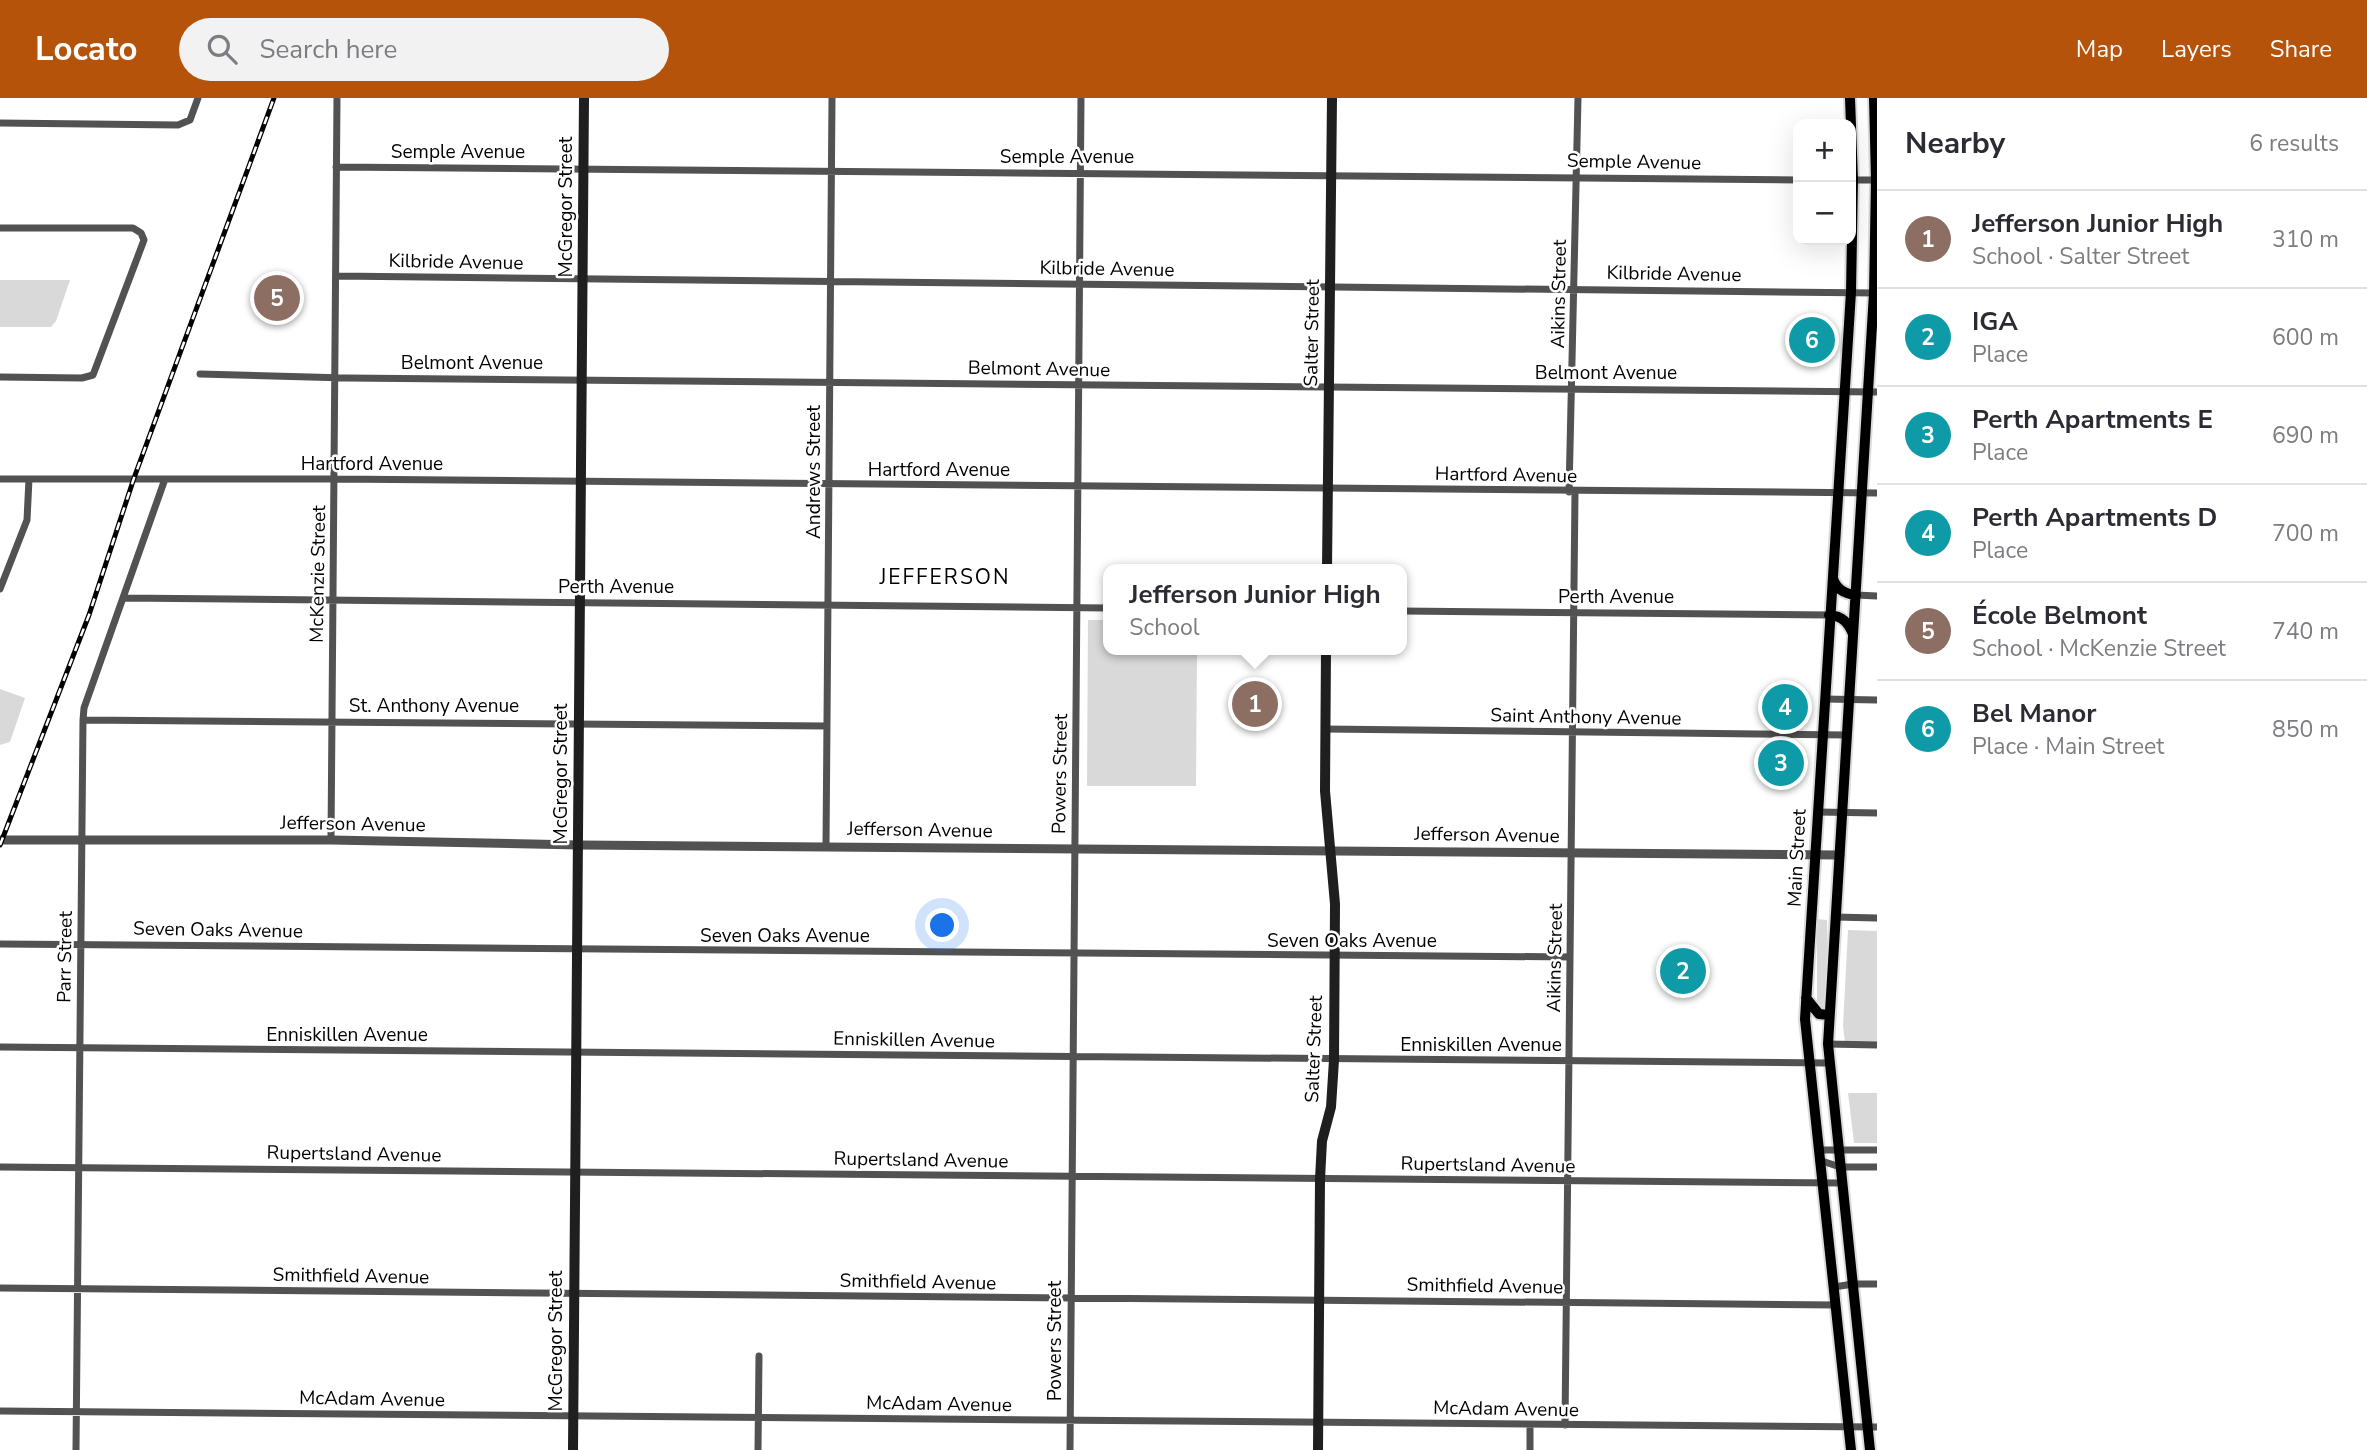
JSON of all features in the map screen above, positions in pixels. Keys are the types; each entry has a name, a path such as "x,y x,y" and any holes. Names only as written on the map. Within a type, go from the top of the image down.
{"main road":[{"name":"McGregor Street","path":"573,1450 584,98"},
{"name":"Salter Street","path":"1327,564 1332,98"},
{"name":"Main Street","path":"1850,98 1851,119"},
{"path":"1870,1450 1872,1427 1841,1183 1828,1044 1862,493 1873,392 1877,180 1874,98"},
{"name":"Main Street","path":"1852,182 1850,292 1805,1019 1852,1450"},
{"path":"1832,575 1839,588 1856,596"},
{"path":"1829,615 1836,615 1844,620 1853,634"},
{"name":"Salter Street","path":"1318,1450 1320,1179 1322,1141 1331,1107 1334,1060 1335,904 1325,791 1326,655"},
{"path":"1807,998 1819,1014 1829,1015"}],"street":[{"path":"0,122 178,125 190,120 198,98"},
{"name":"McKenzie Street","path":"331,840 337,98"},
{"name":"Andrews Street","path":"826,846 832,98"},
{"name":"Powers Street","path":"1070,1450 1082,98"},
{"name":"Aikins Street","path":"1565,1425 1574,612 1572,389 1578,98"},
{"name":"Semple Avenue","path":"336,167 1793,180"},
{"path":"1856,180 1877,180"},
{"path":"0,228 133,228 141,233 144,240 93,375 82,378 0,377"},
{"name":"Kilbride Avenue","path":"337,276 1876,293"},
{"name":"Belmont Avenue","path":"200,374 1873,392"},
{"name":"Hartford Avenue","path":"0,479 335,479 1877,493"},
{"path":"0,589 27,520 29,479"},
{"name":"Parr Street","path":"76,1450 84,708 166,480"},
{"path":"1856,596 1877,596"},
{"name":"Perth Avenue","path":"124,598 1103,608"},
{"name":"Perth Avenue","path":"1407,611 1829,615"},
{"path":"1825,699 1877,701"},
{"name":"St. Anthony Avenue","path":"83,720 827,726"},
{"name":"Saint Anthony Avenue","path":"1325,729 1847,735"},
{"path":"1818,812 1877,813"},
{"name":"Jefferson Avenue","path":"0,839 1840,855"},
{"path":"1835,918 1877,918"},
{"name":"Seven Oaks Avenue","path":"0,944 1570,957"},
{"path":"1828,1044 1877,1045"},
{"name":"Enniskillen Avenue","path":"0,1047 1828,1063"},
{"path":"1819,1155 1838,1150 1877,1150"},
{"path":"1819,1155 1840,1167 1877,1167"},
{"name":"Rupertsland Avenue","path":"0,1167 1841,1183"},
{"path":"1834,1287 1877,1284"},
{"name":"Smithfield Avenue","path":"0,1288 1836,1305"},
{"path":"758,1450 759,1356"},
{"name":"McAdam Avenue","path":"0,1411 1872,1427"},
{"path":"1530,1425 1530,1450"}],"shaded area":[{"path":"0,280 70,280 56,321 51,327 0,327"},
{"path":"1088,620 1103,620 1103,655 1197,655 1196,786 1087,786"},
{"path":"0,689 25,698 10,742 0,745"},
{"path":"1817,919 1827,920 1828,960 1824,1013 1817,1008"},
{"path":"1848,930 1877,931 1877,1043 1845,1043 1843,1026"},
{"path":"1848,1093 1877,1093 1877,1143 1854,1143"}],"railway":[{"path":"0,845 89,615 134,478 274,98"}],"place":[{"name":"École Belmont","path":"277,298"},
{"name":"Bel Manor","path":"1812,340"},
{"name":"Jefferson Junior High","path":"1255,704"},
{"name":"Perth Apartments D","path":"1785,707"},
{"name":"Perth Apartments E","path":"1781,763"},
{"name":"IGA","path":"1683,971"}],"district":[{"name":"JEFFERSON","path":"945,577"}]}
